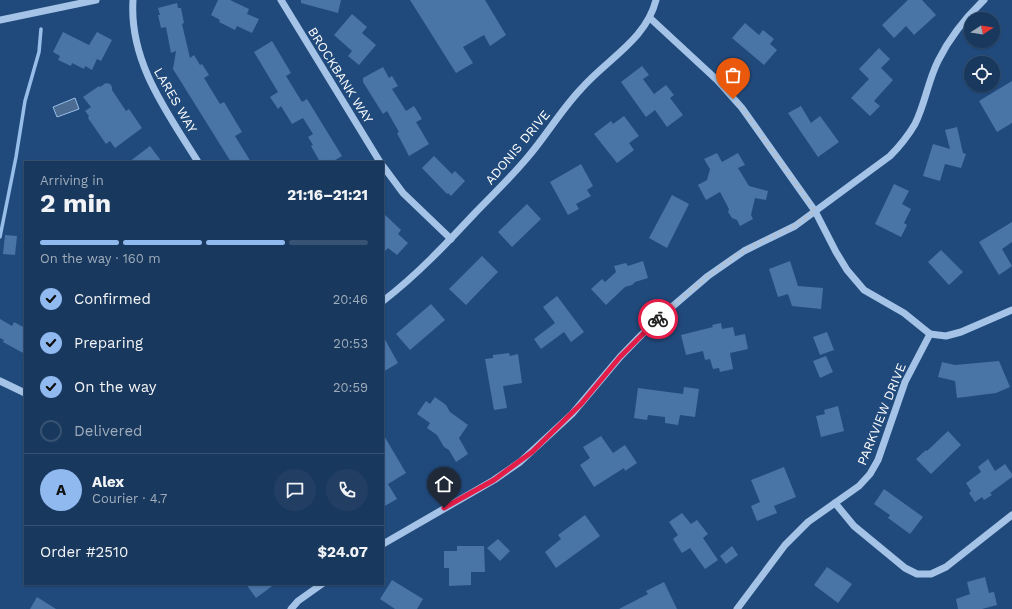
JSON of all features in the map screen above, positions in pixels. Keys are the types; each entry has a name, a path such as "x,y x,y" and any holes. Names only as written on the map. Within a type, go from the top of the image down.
{"street":[{"path":"0,20 96,0"},
{"name":"LARES WAY","path":"133,0 134,30 145,72 158,97 197,161"},
{"name":"BROCKBANK WAY","path":"281,0 379,161"},
{"name":"ADONIS DRIVE","path":"384,300 409,279 451,239 527,158 581,88 624,49 650,18 656,0"},
{"path":"384,543 494,480 520,462 572,414 652,324 708,276 735,256 794,226 890,156 900,146 915,123 938,61 949,42 984,0"},
{"path":"650,18 717,80 742,108 815,211 847,270 864,290 904,313 930,334 946,336 960,332 1012,310"},
{"path":"384,167 404,193 451,239"},
{"name":"PARKVIEW DRIVE","path":"736,609 785,545 808,522 859,486 870,474 878,460 905,382 930,334"},
{"path":"0,381 24,393"},
{"path":"835,504 854,526 905,568 917,574 931,574 946,567 1012,515"},
{"path":"291,609 298,601 321,585"}],"water":[{"path":"75,98 79,109 57,117 53,107"}],"building":[{"path":"218,0 230,0 249,9 247,14 259,19 252,33 237,26 235,30 219,22 220,20 211,15"},
{"path":"301,0 341,0 338,13 301,3"},
{"path":"410,0 485,0 506,35 490,46 484,35 463,47 473,63 456,73"},
{"path":"908,0 922,0 936,15 914,35 906,26 894,38 882,25"},
{"path":"177,3 178,8 181,8 184,23 182,24 190,58 194,55 209,75 204,78 220,104 224,102 242,132 235,136 250,161 230,161 173,69 176,51 171,53 166,27 161,28 158,8"},
{"path":"352,14 367,27 362,33 376,45 359,65 348,56 352,51 334,35"},
{"path":"745,23 759,35 763,30 774,39 770,44 777,50 764,65 732,38"},
{"path":"63,32 89,45 97,32 112,40 101,61 97,59 92,70 85,66 84,69 72,63 71,66 58,60 60,56 53,52"},
{"path":"272,41 291,73 286,76 302,102 307,99 342,156 334,161 319,161 308,137 313,134 303,118 292,124 281,106 278,109 270,97 278,92 254,52"},
{"path":"879,48 890,59 881,68 893,80 874,101 880,106 870,116 851,98 869,79 859,69"},
{"path":"642,66 649,75 643,79 654,94 666,85 674,95 670,98 683,115 667,127 655,110 646,117 621,82"},
{"path":"383,67 389,78 392,76 398,86 392,89 406,111 414,106 422,119 416,122 429,144 409,156 397,133 399,132 387,111 383,114 363,82 363,78"},
{"path":"1012,81 1012,123 997,132 979,101 994,92 1000,92 1000,88"},
{"path":"106,83 110,84 112,90 126,111 129,109 142,128 115,148 110,141 106,144 88,118 89,116 85,111 91,107 83,97"},
{"path":"801,106 811,123 820,116 839,142 818,157 788,113"},
{"path":"624,116 639,136 629,143 634,150 617,163 594,134 611,121 613,124"},
{"path":"957,127 963,153 966,154 961,168 945,164 940,181 923,176 933,144 950,149 945,130"},
{"path":"150,146 161,161 130,161"},
{"path":"717,153 722,162 738,153 745,165 738,168 749,186 768,191 766,200 755,198 751,215 753,219 740,226 737,220 732,218 728,212 729,209 720,192 706,200 698,185 707,180 710,169 704,159"},
{"path":"434,156 452,174 455,171 465,181 451,196 448,193 447,194 422,168"},
{"path":"581,164 593,186 587,190 591,196 576,204 579,209 568,215 550,182"},
{"path":"894,184 909,191 902,204 911,209 904,223 907,225 901,237 875,224"},
{"path":"672,195 689,204 667,248 649,238"},
{"path":"527,204 541,219 512,247 498,232"},
{"path":"384,214 401,230 398,234 408,243 397,255 388,248 384,252"},
{"path":"1012,222 1012,242 1002,249 1012,266 999,275 979,242"},
{"path":"5,235 17,236 15,255 3,254"},
{"path":"941,250 963,272 949,285 928,262"},
{"path":"482,256 498,272 466,305 449,289"},
{"path":"643,261 648,278 625,287 606,305 591,289 602,279 605,282 616,272 614,266 626,263 628,266"},
{"path":"790,261 798,286 823,288 821,309 792,306 788,294 778,297 769,269"},
{"path":"557,296 584,332 571,342 564,332 541,349 534,339 555,323 543,307"},
{"path":"431,304 445,320 410,350 396,334"},
{"path":"0,319 12,326 14,322 24,327 24,353 3,342 4,340 0,338"},
{"path":"721,323 722,329 733,327 735,336 745,334 748,349 730,353 733,369 720,372 719,368 713,369 710,359 705,360 703,351 686,355 681,335 713,327 712,325"},
{"path":"827,332 834,350 820,355 813,337"},
{"path":"384,338 398,363 384,371"},
{"path":"509,353 510,356 518,354 522,383 503,386 507,408 494,410 485,359 493,358 493,355"},
{"path":"826,356 833,372 820,378 813,361"},
{"path":"999,361 1010,387 996,393 957,398 955,381 938,377 942,362 955,365"},
{"path":"684,387 699,389 695,417 680,415 678,425 665,423 665,417 648,415 647,420 634,418 638,388 683,394"},
{"path":"435,397 446,405 450,412 468,425 459,438 468,454 456,462 437,435 427,428 430,423 417,414 426,401 430,404"},
{"path":"838,406 844,431 821,437 816,416 825,414 824,410"},
{"path":"948,431 961,445 931,474 916,459 926,450 927,451"},
{"path":"384,436 406,473 388,484 397,499 384,506"},
{"path":"601,436 613,453 625,445 637,463 625,471 624,468 594,487 580,465 590,458 583,447"},
{"path":"988,459 995,471 1005,464 1012,474 1012,477 990,493 992,495 984,500 982,497 975,502 969,493 971,491 966,483 981,472 978,467"},
{"path":"784,467 796,497 774,506 777,513 757,521 751,506 760,502 751,480"},
{"path":"884,489 923,517 910,534 888,518 890,515 874,504"},
{"path":"682,513 691,524 697,520 708,534 703,538 718,560 705,569 690,548 682,553 673,539 678,535 669,522"},
{"path":"585,515 600,536 556,568 545,552 561,539 558,535"},
{"path":"498,539 510,551 500,561 487,548"},
{"path":"457,546 484,546 485,572 471,572 471,585 449,586 449,568 444,568 444,551 457,551"},
{"path":"732,546 738,555 726,564 720,556"},
{"path":"827,567 852,584 838,603 814,585"},
{"path":"985,577 989,593 994,592 997,605 982,609 958,609 956,599 970,594 967,582"},
{"path":"392,580 423,599 417,609 395,609 380,599"},
{"path":"664,582 677,609 619,609 648,594 646,591"},
{"path":"247,585 274,585 256,598"},
{"path":"37,597 56,609 30,609"}],"waterway":[{"path":"0,237 16,157 25,101 39,52 41,29"}],"way so far":[{"path":"658,319 708,276 735,256 794,226 815,211 742,108 733,99"}],"route":[{"path":"444,508 494,480 532,452 581,404 620,357 658,319"}]}
